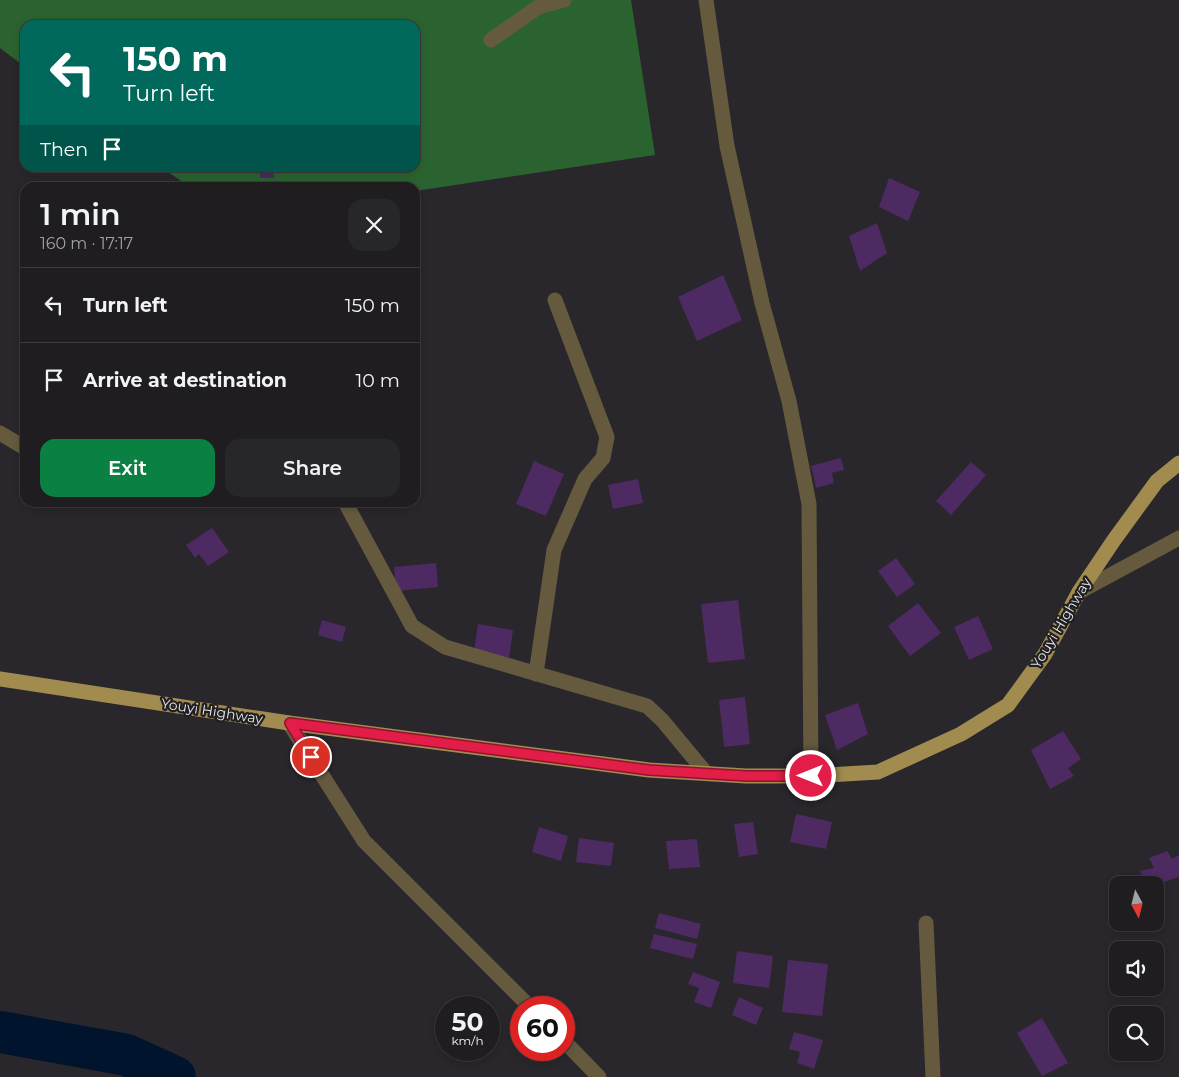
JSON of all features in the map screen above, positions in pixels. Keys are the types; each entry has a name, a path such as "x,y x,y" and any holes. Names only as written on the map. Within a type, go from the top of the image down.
{"main road":[{"name":"Youyi Highway","path":"0,679 290,723 649,770 746,776 811,776 878,772 961,734 1008,705 1045,654 1079,592 1114,540 1157,481 1179,464"}],"street":[{"path":"491,40 538,7 564,0"},
{"path":"706,0 727,146 762,303 789,401 809,504 811,776"},
{"path":"536,674 554,550 585,479 603,458 608,437 555,300"},
{"path":"0,433 20,445"},
{"path":"348,507 412,626 445,647 647,706 662,720 706,773"},
{"path":"1079,592 1179,538"},
{"path":"290,723 364,841 519,996"},
{"path":"926,923 933,1077"},
{"path":"575,1052 599,1077"}],"green space":[{"path":"0,0 631,0 655,155 420,190 420,182 183,182 168,172 420,172 420,20 20,20 20,63 0,48"}],"building":[{"path":"260,172 274,172 274,178 260,178"},
{"path":"889,178 920,192 908,221 879,207"},
{"path":"877,223 887,253 860,271 849,236"},
{"path":"723,275 742,320 697,341 678,297"},
{"path":"841,458 844,470 832,473 834,483 816,488 811,466"},
{"path":"534,461 564,474 546,516 516,504"},
{"path":"971,462 986,475 951,515 936,501"},
{"path":"638,479 643,503 613,509 608,485"},
{"path":"212,528 229,552 208,566 199,554 195,558 186,545"},
{"path":"896,558 915,584 897,597 878,571"},
{"path":"436,563 438,587 396,591 394,567"},
{"path":"738,600 745,659 708,663 701,604"},
{"path":"918,603 941,633 910,656 888,626"},
{"path":"978,616 993,649 969,660 954,627"},
{"path":"322,620 346,627 342,642 318,635"},
{"path":"478,624 513,630 509,658 474,652"},
{"path":"745,697 750,744 724,747 719,700"},
{"path":"858,703 868,734 837,750 825,715"},
{"path":"1063,731 1081,759 1068,768 1074,776 1050,789 1031,750"},
{"path":"796,814 832,822 826,849 790,842"},
{"path":"753,822 758,854 739,857 734,824"},
{"path":"539,827 568,836 561,861 532,852"},
{"path":"579,838 614,843 611,866 576,862"},
{"path":"697,839 700,867 669,869 666,841"},
{"path":"1167,851 1172,859 1179,855 1179,877 1164,882 1164,876 1142,876 1140,871 1154,868 1149,858"},
{"path":"659,913 701,924 697,939 655,928"},
{"path":"654,934 697,944 693,959 650,948"},
{"path":"737,951 773,956 769,988 733,983"},
{"path":"788,960 828,964 822,1016 782,1012"},
{"path":"693,972 720,982 711,1008 694,1002 699,988 688,984"},
{"path":"739,997 763,1008 756,1025 732,1015"},
{"path":"1042,1018 1068,1063 1042,1076 1017,1033"},
{"path":"794,1032 823,1040 814,1069 797,1063 800,1052 789,1049"}],"waterway":[{"path":"0,1032 127,1055 175,1077"}],"route":[{"path":"311,757 290,723 649,770 746,776 811,776"}]}
